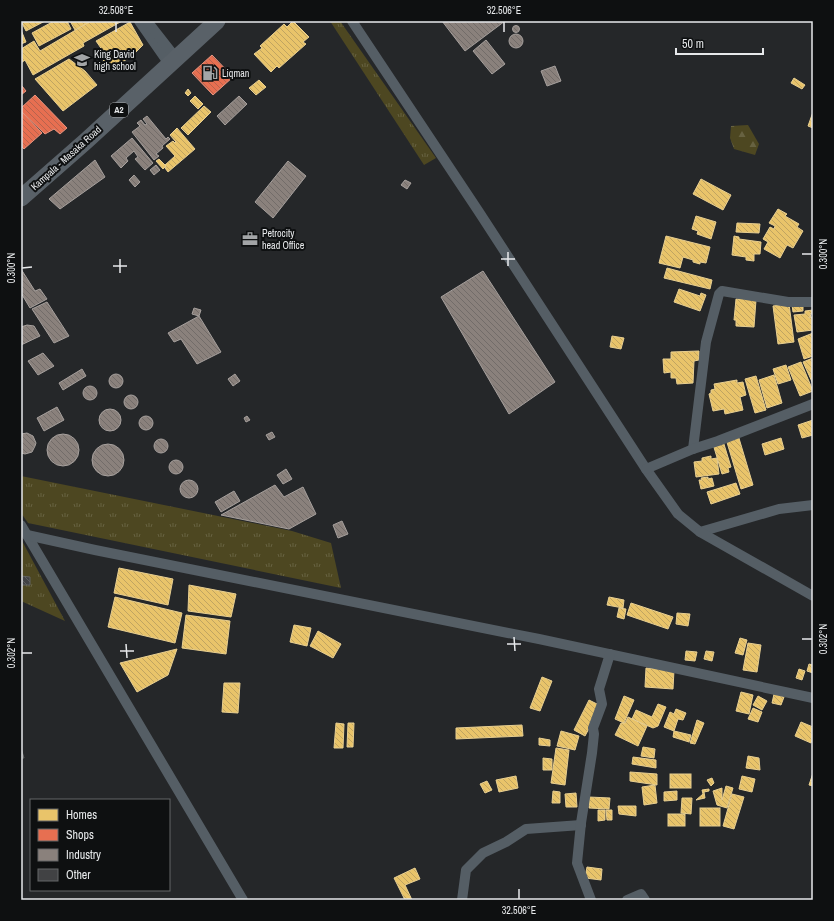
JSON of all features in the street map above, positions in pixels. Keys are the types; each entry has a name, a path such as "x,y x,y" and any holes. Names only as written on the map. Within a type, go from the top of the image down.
{"highway":[{"name":"Kampala - Masaka Road","path":"21,198 86,141 217,21"}],"street":[{"path":"139,21 172,61"},
{"path":"147,21 172,61"},
{"path":"352,21 479,212 646,469 678,514 700,532 813,596"},
{"path":"693,449 706,342 719,294 722,291 788,302 813,302"},
{"path":"646,469 693,449 718,441 813,404"},
{"path":"700,532 779,509 813,505"},
{"path":"21,525 243,900"},
{"path":"27,535 508,633 539,638 813,698"},
{"path":"591,900 577,863 592,753 594,734 593,728 602,704 599,689 610,654"},
{"path":"462,900 466,870 483,853 506,842 526,829 581,825"},
{"path":"627,900 641,894 645,900"}],"green space":[{"path":"330,21 340,21 436,158 424,165"},
{"path":"748,125 759,144 755,155 734,149 730,138 731,126"},
{"path":"21,476 292,531 331,543 341,588 28,523 21,513"},
{"path":"21,539 65,621 21,601"}],"building: Homes":[{"path":"21,21 45,21 26,31"},
{"path":"54,21 67,21 71,29 39,46 32,33"},
{"path":"70,21 87,21 88,23 75,30"},
{"path":"91,21 122,21 83,43 84,46 33,75 25,60 21,63 21,49 34,41 40,51"},
{"path":"293,21 309,37 303,42 306,44 279,68 277,66 271,72 254,54 262,48 260,46 284,24 287,27"},
{"path":"130,22 143,45 131,57 111,68 97,54 103,51 96,41"},
{"path":"21,30 26,42 21,44"},
{"path":"69,59 85,71 97,85 63,111 35,79"},
{"path":"794,78 805,85 802,89 791,83"},
{"path":"259,80 266,87 256,95 249,88"},
{"path":"188,89 191,93 188,96 185,93"},
{"path":"195,96 203,104 198,109 190,101"},
{"path":"204,106 211,112 188,135 181,128"},
{"path":"813,112 813,128 808,126"},
{"path":"177,128 195,149 168,172 165,165 175,156 166,146 173,141 175,143 176,142 170,135"},
{"path":"159,159 166,166 163,169 156,161"},
{"path":"701,179 731,195 723,210 693,194"},
{"path":"778,209 787,214 785,216 799,224 797,227 803,231 793,248 787,245 780,258 764,249 768,242 763,239 770,227 774,229 775,226 769,223"},
{"path":"696,216 716,222 711,239 697,234 698,231 692,229"},
{"path":"737,223 760,224 759,233 736,232"},
{"path":"666,236 710,247 706,263 700,262 700,264 683,257 680,268 659,263"},
{"path":"734,236 739,237 739,239 761,242 760,254 754,254 754,261 746,260 746,257 732,255"},
{"path":"667,268 712,280 710,289 664,278"},
{"path":"679,289 700,296 701,293 706,295 700,311 674,302"},
{"path":"740,297 756,300 754,327 736,326 736,320 734,320 736,299 740,299"},
{"path":"789,304 794,342 778,344 773,306"},
{"path":"803,304 803,311 793,312 792,305"},
{"path":"813,310 813,314 810,314 811,317 809,318 813,317 813,330 797,332 794,315 805,314 805,311"},
{"path":"813,333 813,356 804,359 798,339"},
{"path":"612,336 624,338 621,349 610,347"},
{"path":"699,351 699,360 694,361 693,383 677,384 676,378 671,378 671,372 664,373 663,359 671,359 671,352"},
{"path":"813,358 813,384 803,362"},
{"path":"801,362 813,391 800,396 788,367"},
{"path":"786,365 791,380 778,384 773,369"},
{"path":"774,375 782,403 767,408 759,380"},
{"path":"756,376 766,410 755,413 745,379"},
{"path":"737,380 737,383 743,382 746,395 740,397 743,410 725,414 724,409 713,411 709,394 711,393 711,390 715,389 714,384"},
{"path":"813,420 813,435 802,438 798,425"},
{"path":"738,435 753,485 741,489 726,439"},
{"path":"781,438 784,449 765,455 762,444"},
{"path":"723,441 731,467 728,468 729,472 722,474 713,444"},
{"path":"711,456 711,459 717,458 719,474 696,477 694,462 702,461 702,458"},
{"path":"708,477 708,479 712,478 714,486 701,489 699,480 702,480 701,478"},
{"path":"736,483 740,494 711,504 707,492"},
{"path":"119,568 173,579 168,605 114,593"},
{"path":"189,585 236,594 231,617 188,611"},
{"path":"115,597 182,613 175,643 108,627"},
{"path":"609,597 624,600 623,608 607,605"},
{"path":"631,603 673,617 668,629 627,615"},
{"path":"619,608 626,609 624,619 617,617"},
{"path":"677,613 690,614 688,626 676,624"},
{"path":"186,615 230,621 226,654 182,648"},
{"path":"294,625 311,628 307,646 290,642"},
{"path":"318,631 341,644 333,658 310,646"},
{"path":"740,638 747,640 743,655 735,653"},
{"path":"748,643 761,645 757,672 743,670"},
{"path":"177,649 168,675 137,692 120,663"},
{"path":"686,651 697,652 695,661 685,660"},
{"path":"706,651 714,652 712,661 704,659"},
{"path":"809,664 813,665 813,673 807,671"},
{"path":"646,668 674,670 673,689 645,687"},
{"path":"799,669 805,671 802,680 796,678"},
{"path":"542,677 552,681 540,711 530,708"},
{"path":"224,683 240,683 238,713 222,712"},
{"path":"741,692 753,695 749,714 736,711"},
{"path":"774,694 784,697 781,705 772,703"},
{"path":"624,696 634,700 624,723 615,719"},
{"path":"758,696 767,701 762,710 753,705"},
{"path":"589,700 601,706 585,736 574,730"},
{"path":"658,704 666,707 658,726 653,728 632,719 636,710 652,717"},
{"path":"753,708 762,712 758,722 748,719"},
{"path":"676,709 686,713 683,720 678,719 674,731 664,727 670,712 674,714"},
{"path":"628,717 647,726 638,746 615,735 621,723 625,723"},
{"path":"697,720 704,723 695,744 690,743"},
{"path":"801,722 813,727 813,738 811,743 795,736"},
{"path":"336,723 344,724 343,748 334,748"},
{"path":"348,723 354,723 353,747 347,747"},
{"path":"522,725 523,736 456,739 456,728"},
{"path":"561,731 579,736 575,750 557,746"},
{"path":"674,731 691,735 689,742 673,737"},
{"path":"539,738 550,740 550,746 539,745"},
{"path":"643,747 655,749 654,758 641,756"},
{"path":"556,748 569,750 565,785 551,783"},
{"path":"748,756 759,758 760,770 746,768"},
{"path":"633,757 656,760 656,768 632,764"},
{"path":"543,758 552,759 552,770 543,770"},
{"path":"630,772 657,774 657,785 630,781"},
{"path":"813,773 813,786 809,785"},
{"path":"670,774 691,774 691,788 670,788"},
{"path":"516,776 518,788 499,792 496,780"},
{"path":"742,776 755,779 752,792 739,789"},
{"path":"712,778 714,783 711,786 707,780"},
{"path":"487,781 492,790 485,793 480,784"},
{"path":"655,785 657,803 644,805 642,787"},
{"path":"726,786 733,788 727,808 717,805 713,791 722,788 722,800"},
{"path":"709,789 709,791 704,792 705,798 696,800 703,794 702,790"},
{"path":"553,791 560,792 560,803 552,803"},
{"path":"677,791 677,800 664,801 664,792"},
{"path":"576,793 577,807 566,807 565,794"},
{"path":"732,794 744,797 734,829 723,826"},
{"path":"589,797 610,798 609,809 589,808"},
{"path":"682,798 692,798 691,814 681,813"},
{"path":"618,806 636,806 636,816 619,814"},
{"path":"700,808 720,808 720,826 700,826"},
{"path":"598,810 605,810 605,820 598,821"},
{"path":"606,810 612,810 612,820 607,820"},
{"path":"668,814 685,814 685,826 668,826"},
{"path":"587,867 602,869 601,880 585,878"},
{"path":"415,868 420,879 405,885 412,900 405,900 394,878"}],"building: Shops":[{"path":"212,55 233,77 213,95 192,73"},
{"path":"21,86 26,91 21,95"},
{"path":"35,95 67,128 60,134 54,129 45,134 21,111 21,108"},
{"path":"21,111 42,133 24,149 21,146"}],"building: Industry":[{"path":"442,21 505,21 465,51"},
{"path":"516,25 519,26 519,32 516,33 513,32 512,29 513,26"},
{"path":"516,34 521,36 523,41 521,46 516,48 511,46 509,41 511,36"},
{"path":"486,40 505,64 492,74 473,51"},
{"path":"555,66 561,81 547,86 541,71"},
{"path":"239,96 247,104 225,125 217,116"},
{"path":"147,116 166,139 168,137 170,139 162,146 163,148 156,154 159,156 154,160 132,132 140,126 137,123 141,120 145,125 147,124 143,119"},
{"path":"132,138 153,163 145,170 135,159 138,157 134,151 126,158 128,161 121,168 111,156"},
{"path":"95,160 105,177 60,209 49,199"},
{"path":"288,161 306,176 273,218 255,202"},
{"path":"156,165 160,170 154,175 150,170"},
{"path":"134,175 140,182 135,187 129,180"},
{"path":"405,180 411,183 407,189 401,185"},
{"path":"21,269 35,291 40,289 47,299 30,308 21,293"},
{"path":"483,271 555,382 509,414 441,297"},
{"path":"47,302 69,336 54,343 32,309"},
{"path":"194,308 201,310 199,316 192,314"},
{"path":"199,316 221,352 197,364 181,339 174,342 168,333"},
{"path":"27,325 34,326 40,336 21,345 21,327"},
{"path":"43,353 54,366 38,375 28,361"},
{"path":"82,369 86,376 63,390 59,383"},
{"path":"113,374 119,374 123,378 123,384 119,388 113,388 109,384 109,378"},
{"path":"235,374 240,381 233,386 228,379"},
{"path":"90,386 95,388 97,393 95,398 90,400 85,398 83,393 85,388"},
{"path":"128,395 134,395 138,399 138,405 134,409 128,409 124,405 124,399"},
{"path":"57,407 64,420 44,431 37,418"},
{"path":"110,409 114,410 120,416 120,424 114,430 110,431 106,430 100,424 99,420 100,416 106,410"},
{"path":"146,416 151,418 153,423 151,428 146,430 141,428 139,423 141,418"},
{"path":"247,416 250,420 246,422 244,418"},
{"path":"272,432 275,437 269,440 266,435"},
{"path":"27,433 33,436 36,443 32,452 25,454 21,453 21,434"},
{"path":"60,434 66,434 76,441 79,450 78,456 72,463 66,466 60,466 50,459 47,453 47,447 54,437"},
{"path":"161,439 166,441 168,446 166,451 161,453 156,451 154,446 156,441"},
{"path":"105,444 111,444 121,451 124,460 123,466 117,473 111,476 105,476 95,469 92,463 92,457 99,447"},
{"path":"173,460 179,460 183,464 183,470 179,474 173,474 169,470 169,464"},
{"path":"286,469 292,479 283,484 277,475"},
{"path":"185,480 193,480 198,485 196,496 193,498 185,498 180,493 180,485"},
{"path":"275,485 284,497 303,487 316,514 289,529 221,515"},
{"path":"234,491 240,501 221,512 215,502"},
{"path":"342,521 348,534 338,538 333,525"}],"building: Other":[{"path":"21,576 30,577 30,585 21,585"},
{"path":"21,748 24,758 21,758"}],"place":[{"name":"King David high school","path":"82,60"},
{"name":"Liqman","path":"210,73"},
{"name":"Petrocity head Office","path":"250,239"}]}
